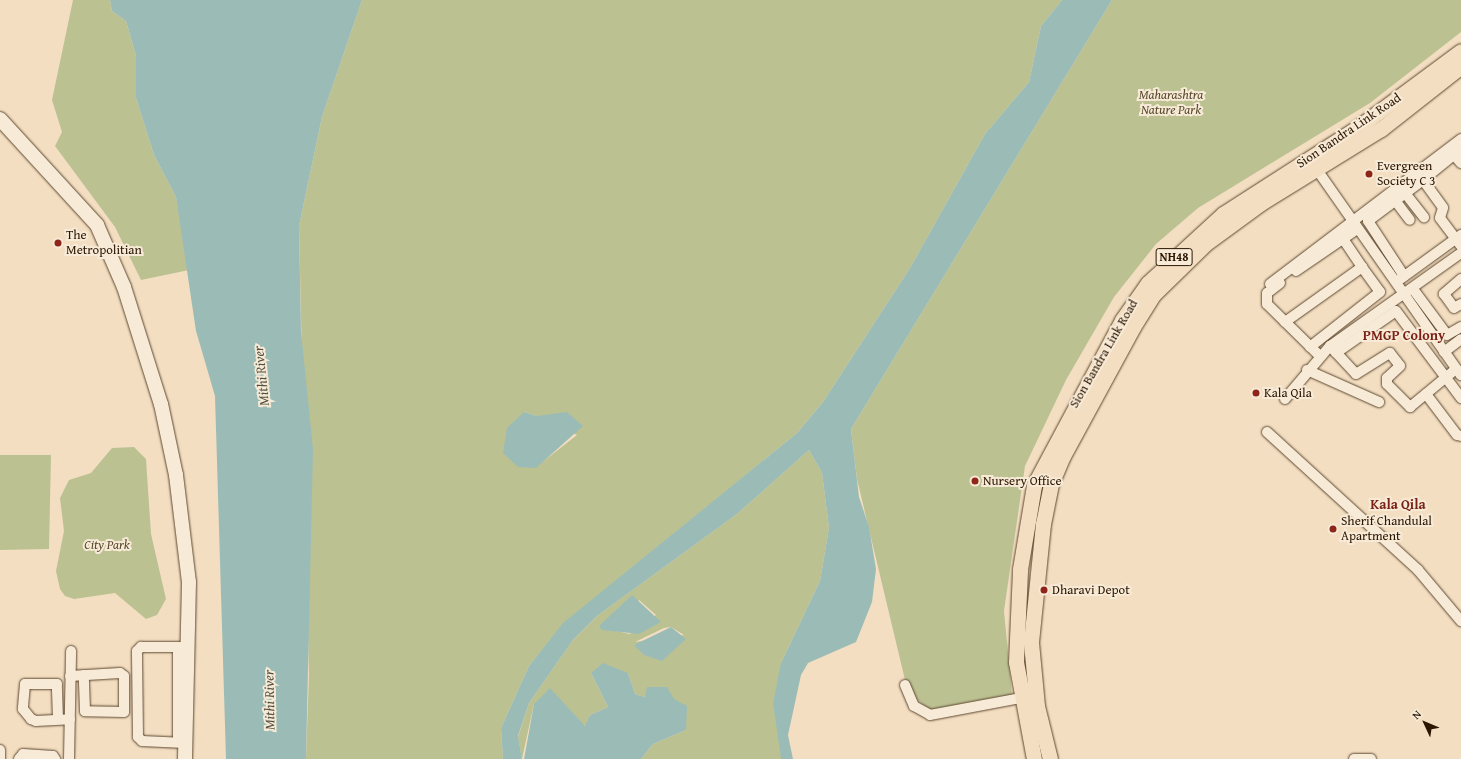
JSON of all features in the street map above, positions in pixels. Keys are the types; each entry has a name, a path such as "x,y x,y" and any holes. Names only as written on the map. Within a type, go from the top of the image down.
{"main road":[{"name":"Sion Bandra Link Road","path":"1034,759 1021,698 1016,662 1020,569 1034,485 1086,382 1135,299 1180,251 1223,214 1314,165 1461,51"},
{"path":"1050,759 1037,706 1032,616 1043,524 1051,484 1063,456 1154,294 1189,257 1232,222 1314,165 1381,129 1461,66"}],"street":[{"path":"0,119 98,225 124,287 161,404 176,474 189,582 183,647 182,743 185,759"},
{"path":"1404,276 1367,223 1393,197 1405,193 1423,180 1455,151 1461,139"},
{"path":"1455,151 1461,163"},
{"path":"1270,284 1355,225 1455,151"},
{"path":"1314,165 1402,296 1459,372 1447,378 1426,394 1406,406 1387,381 1400,366 1390,353 1356,374 1333,350"},
{"path":"1394,284 1459,240 1440,218 1443,208 1423,180"},
{"path":"1405,193 1424,217"},
{"path":"1393,197 1410,220"},
{"path":"1320,356 1267,304 1267,293 1343,239 1355,225"},
{"path":"1310,347 1380,292 1343,239"},
{"path":"1333,350 1402,296 1461,253"},
{"path":"1285,322 1362,267"},
{"path":"1461,279 1444,294 1454,308 1461,304"},
{"path":"1413,289 1447,335 1461,328"},
{"path":"1285,399 1307,370 1320,356 1333,350 1396,312 1461,398"},
{"path":"1444,352 1461,339"},
{"path":"1307,370 1379,402"},
{"path":"1426,394 1457,436 1461,436"},
{"path":"1267,432 1418,570 1461,621"},
{"path":"182,743 142,741 138,737 137,651 141,647 183,647"},
{"path":"69,759 71,651"},
{"path":"70,676 84,675 123,674 124,712 85,711 84,675"},
{"path":"58,719 57,684 24,684 25,713 33,720 70,719"},
{"path":"905,685 914,706 930,715 1021,698"},
{"path":"0,750 0,759"},
{"path":"19,759 23,754 53,756 55,759"},
{"path":"1354,759 1371,759"}],"green space":[{"path":"73,0 110,0 112,11 126,21 136,56 136,98 154,155 176,197 189,270 141,280 115,227 55,146 62,132 52,100"},
{"path":"362,0 1062,0 1041,26 1029,82 985,134 910,268 823,402 797,433 563,624 529,666 501,728 503,759 306,759 309,675 299,226 322,117","holes":["524,412 537,416 577,435 536,467"]},
{"name":"Maharashtra Nature Park","path":"1112,0 1461,0 1461,32 1370,103 1198,208 1156,244 1114,297 1066,380 1025,466 1004,611 1012,695 931,712 913,696 905,680 857,479 851,429"},
{"name":"City Park","path":"134,447 146,459 151,534 166,599 157,615 146,619 115,593 74,599 65,596 60,589 56,571 64,531 60,498 69,480 91,473 112,448"},
{"path":"809,450 822,473 829,528 820,581 781,663 781,759 641,759 653,744 686,730 645,697 635,694 628,673 591,673 608,707 590,715 586,726 534,704 522,759 518,737 529,703 573,640 597,616 737,514","holes":["639,600 656,615 630,634 616,631","671,627 684,635 635,642 664,628"]},
{"name":"City Park","path":"0,455 51,455 49,549 0,550"}],"water":[{"name":"Mithi River","path":"110,0 362,0 322,117 299,226 301,331 313,449 306,759 226,759 215,396 196,331 176,197 154,155 136,98 136,56 126,21 112,11"},
{"path":"1062,0 1112,0 851,429 859,497 869,527 876,569 872,602 856,642 808,663 801,675 788,735 793,759 781,759 773,703 781,663 820,581 829,528 822,473 809,450 737,514 597,616 573,640 529,703 518,736 522,759 503,759 501,728 529,666 563,623 797,433 823,402 910,268 985,134 1029,82 1041,26"},
{"path":"524,412 537,416 567,412 583,426 536,468 518,467 503,453 507,428"},
{"path":"632,595 661,622 639,634 602,630 599,626"},
{"path":"671,627 686,639 662,661 644,655 634,645"},
{"path":"603,663 628,673 635,694 645,697 647,687 667,687 674,699 687,706 686,730 653,744 641,759 524,759 534,704 550,688 585,726 590,715 608,707 591,673"}],"place":[{"name":"Evergreen Society C 3","path":"1369,174"},
{"name":"The Metropolitian","path":"58,243"},
{"name":"Kala Qila","path":"1256,393"},
{"name":"Nursery Office","path":"975,481"},
{"name":"Sherif Chandulal Apartment","path":"1333,529"},
{"name":"Dharavi Depot","path":"1044,590"}],"district":[{"name":"PMGP Colony","path":"1404,335"},
{"name":"Kala Qila","path":"1398,504"}]}
